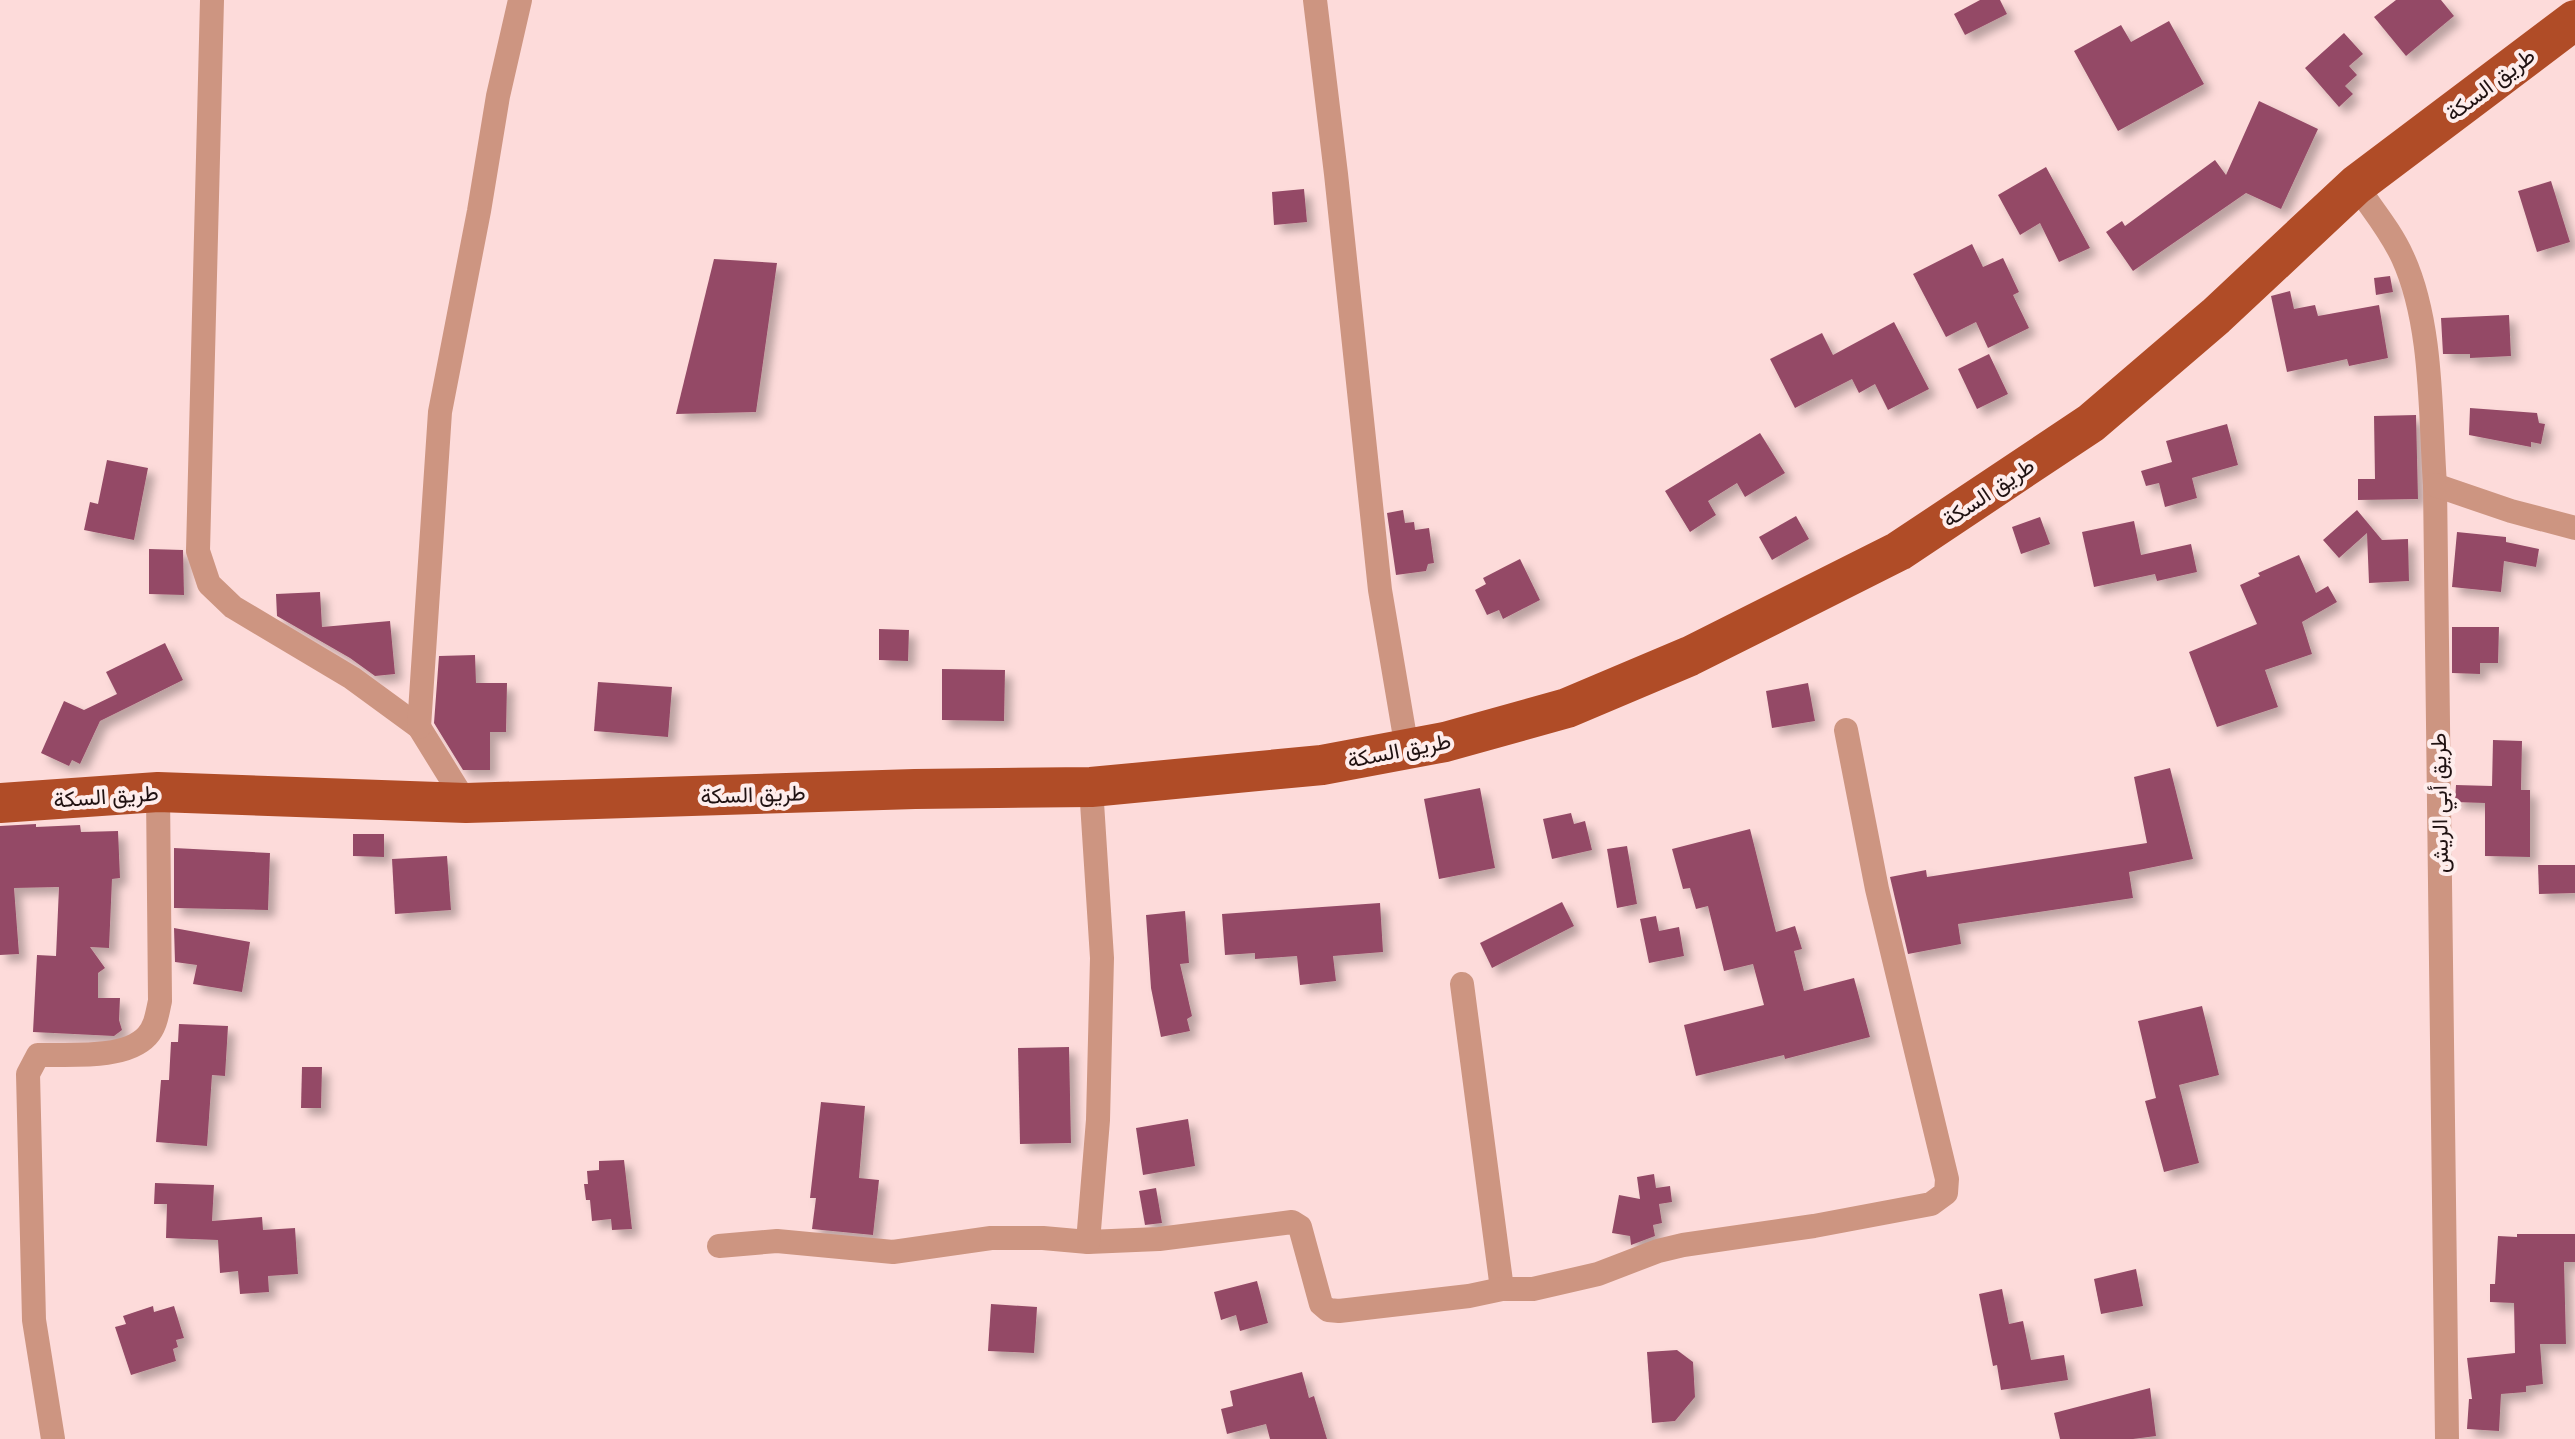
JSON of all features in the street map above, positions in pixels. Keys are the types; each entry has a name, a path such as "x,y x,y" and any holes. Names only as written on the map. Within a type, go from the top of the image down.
{"main road":[{"name":"طريق السكة","path":"0,803 158,792 466,803 915,789 1091,787 1322,765 1445,742 1567,708 1690,656 1899,551 2091,423 2216,316 2356,185 2575,20"}],"street":[{"path":"212,0 198,551 203,569 209,584 233,607 352,678 419,727 466,803"},
{"path":"419,727 440,412 498,96 520,0"},
{"path":"1315,0 1380,590 1407,749"},
{"name":"طريق أبي الريش","path":"2356,185 2392,236 2404,260 2415,292 2426,355 2435,485 2447,1439"},
{"path":"2435,485 2511,511 2575,528"},
{"path":"719,1246 777,1241 893,1252 991,1238 1088,1242 1159,1239 1292,1222 1300,1227 1321,1304 1328,1310 1469,1296 1502,1289 1533,1289 1598,1274 1683,1245 1911,1210 1931,1204 1946,1193 1947,1179 1877,889 1846,730"},
{"path":"1088,1242 1098,1120 1102,958 1091,787"},
{"path":"53,1439 34,1320 28,1074 38,1055 117,1052 145,1038 155,1023 160,1001 158,792"},
{"path":"1462,984 1502,1289"}],"building":[{"path":"1980,0 2000,0 2007,14 1965,35 1954,14"},
{"path":"2396,0 2441,0 2454,16 2406,56 2374,17"},
{"path":"2169,21 2204,84 2118,131 2074,51 2121,25 2131,42"},
{"path":"2344,33 2363,54 2349,66 2357,75 2345,86 2353,94 2339,107 2305,68"},
{"path":"2259,101 2318,129 2281,209 2246,193 2133,271 2106,232 2122,221 2125,226 2215,160 2226,175"},
{"path":"2046,167 2090,248 2059,262 2040,223 2020,235 1998,195"},
{"path":"2551,181 2570,242 2537,252 2518,191"},
{"path":"1304,189 1307,222 1274,225 1272,192"},
{"path":"1972,244 1983,267 2003,258 2019,292 2013,295 2029,328 1988,348 1976,322 1946,337 1913,274"},
{"path":"714,259 777,263 756,412 676,414"},
{"path":"2390,276 2393,292 2376,295 2374,278"},
{"path":"2290,291 2294,309 2315,305 2318,316 2379,305 2388,358 2349,366 2347,359 2287,372 2271,296"},
{"path":"2509,315 2511,356 2470,358 2470,354 2443,354 2441,318"},
{"path":"1894,322 1929,389 1888,410 1875,384 1859,393 1852,379 1795,408 1770,359 1822,333 1833,355"},
{"path":"1989,354 2008,394 1977,409 1958,369"},
{"path":"2470,408 2537,413 2539,423 2545,424 2541,444 2531,442 2531,447 2469,435"},
{"path":"2416,415 2418,499 2358,500 2358,479 2375,479 2374,416"},
{"path":"2227,424 2238,465 2192,478 2197,498 2165,507 2159,483 2146,486 2141,471 2172,462 2166,441"},
{"path":"1760,433 1785,473 1745,497 1737,483 1708,501 1716,515 1690,532 1665,491"},
{"path":"107,460 148,468 134,540 84,530 90,502 98,504"},
{"path":"1403,510 1405,523 1414,522 1415,530 1429,528 1434,563 1428,564 1426,571 1396,575 1387,513"},
{"path":"2357,510 2382,540 2408,539 2409,581 2369,583 2367,533 2339,558 2323,540"},
{"path":"1796,516 1809,539 1772,560 1759,537"},
{"path":"2040,517 2050,544 2021,554 2012,527"},
{"path":"2134,521 2141,555 2191,544 2197,572 2157,581 2155,574 2094,587 2082,532"},
{"path":"2457,532 2506,537 2506,542 2539,549 2536,567 2504,561 2501,592 2452,587"},
{"path":"149,549 183,550 184,595 149,594"},
{"path":"2299,555 2316,593 2328,586 2337,602 2302,622 2312,654 2265,670 2278,707 2217,727 2189,652 2257,624 2240,585 2260,576 2258,573"},
{"path":"1520,559 1540,600 1503,619 1499,610 1487,615 1475,590 1486,584 1483,578"},
{"path":"320,592 322,627 390,621 395,674 375,676 277,616 276,594"},
{"path":"2452,627 2499,627 2498,663 2480,663 2480,674 2452,673"},
{"path":"879,629 909,630 908,661 879,660"},
{"path":"165,643 183,680 100,721 80,764 72,760 69,766 41,753 64,701 84,710 117,694 106,672"},
{"path":"475,655 476,683 507,683 506,732 490,732 490,770 463,770 434,723 439,656"},
{"path":"942,669 1005,670 1004,721 942,720"},
{"path":"598,682 672,687 668,737 594,731"},
{"path":"1808,683 1815,721 1772,728 1766,691"},
{"path":"2493,740 2522,741 2521,790 2530,790 2530,857 2485,856 2485,803 2455,802 2456,785 2492,786"},
{"path":"2170,768 2193,859 2129,872 2133,898 1958,924 1961,944 1908,954 1890,877 1926,870 1927,877 2147,843 2134,777"},
{"path":"1480,788 1495,868 1439,879 1424,799"},
{"path":"1571,813 1574,824 1585,821 1592,850 1552,859 1543,819"},
{"path":"36,824 36,827 80,825 81,832 118,831 120,878 112,879 109,948 90,947 105,968 98,973 98,998 120,998 122,1030 114,1036 33,1032 37,955 56,956 59,887 14,888 19,954 0,955 0,826"},
{"path":"1750,829 1776,932 1795,926 1802,949 1794,951 1804,991 1854,978 1870,1037 1785,1059 1784,1055 1696,1076 1684,1025 1764,1005 1753,964 1724,971 1708,906 1696,909 1690,888 1683,889 1672,849"},
{"path":"353,834 384,834 384,857 353,856"},
{"path":"1627,846 1637,904 1617,908 1607,849"},
{"path":"174,848 270,853 268,910 174,908"},
{"path":"447,856 451,910 395,914 392,859"},
{"path":"2538,865 2575,865 2575,893 2539,894"},
{"path":"1562,902 1574,926 1492,968 1480,943"},
{"path":"1380,903 1383,952 1333,956 1336,981 1300,985 1297,956 1255,959 1255,953 1225,955 1222,914"},
{"path":"1185,911 1189,963 1180,964 1192,1016 1187,1019 1190,1031 1161,1037 1151,988 1146,915"},
{"path":"1656,916 1659,931 1679,927 1684,956 1649,963 1640,919"},
{"path":"174,928 250,942 242,992 193,984 197,965 175,962"},
{"path":"2202,1006 2219,1075 2179,1085 2199,1163 2164,1172 2145,1101 2156,1098 2138,1021"},
{"path":"179,1024 228,1026 225,1076 212,1075 207,1146 156,1142 161,1080 169,1080 171,1042 178,1042"},
{"path":"1069,1047 1071,1143 1020,1144 1018,1048"},
{"path":"302,1067 322,1067 321,1108 301,1108"},
{"path":"821,1102 865,1106 859,1178 879,1180 873,1235 812,1229 816,1198 810,1198"},
{"path":"1188,1119 1195,1166 1143,1175 1136,1128"},
{"path":"624,1160 632,1229 612,1230 611,1219 592,1221 590,1200 586,1200 584,1184 588,1184 587,1171 599,1170 599,1161"},
{"path":"1654,1174 1656,1188 1670,1186 1672,1202 1659,1204 1662,1223 1653,1225 1655,1236 1631,1245 1630,1236 1612,1233 1619,1195 1640,1199 1637,1177"},
{"path":"155,1183 214,1185 212,1221 262,1217 263,1230 295,1228 298,1274 268,1276 269,1292 240,1294 238,1271 220,1273 218,1240 166,1238 167,1204 154,1204"},
{"path":"1156,1188 1162,1223 1145,1225 1139,1191"},
{"path":"2517,1234 2575,1234 2575,1262 2564,1262 2566,1344 2540,1344 2543,1384 2526,1386 2526,1392 2501,1394 2499,1431 2467,1429 2469,1399 2472,1399 2467,1358 2515,1353 2514,1303 2490,1302 2490,1284 2495,1284 2498,1236 2517,1237"},
{"path":"2136,1269 2143,1306 2101,1314 2094,1279"},
{"path":"1257,1281 1268,1323 1240,1331 1236,1315 1221,1320 1214,1292"},
{"path":"2002,1289 2009,1324 2023,1321 2031,1360 2064,1355 2068,1380 2001,1390 1997,1365 1993,1366 1979,1294"},
{"path":"991,1304 1037,1307 1034,1353 988,1351"},
{"path":"153,1306 154,1312 174,1306 184,1338 176,1340 178,1347 173,1349 176,1361 131,1375 115,1327 126,1324 123,1316"},
{"path":"1677,1350 1693,1362 1695,1397 1675,1421 1652,1423 1647,1352"},
{"path":"1302,1372 1309,1398 1314,1396 1327,1439 1270,1439 1266,1424 1227,1434 1221,1409 1233,1406 1230,1391"},
{"path":"2150,1388 2156,1436 2060,1439 2054,1413"}]}
